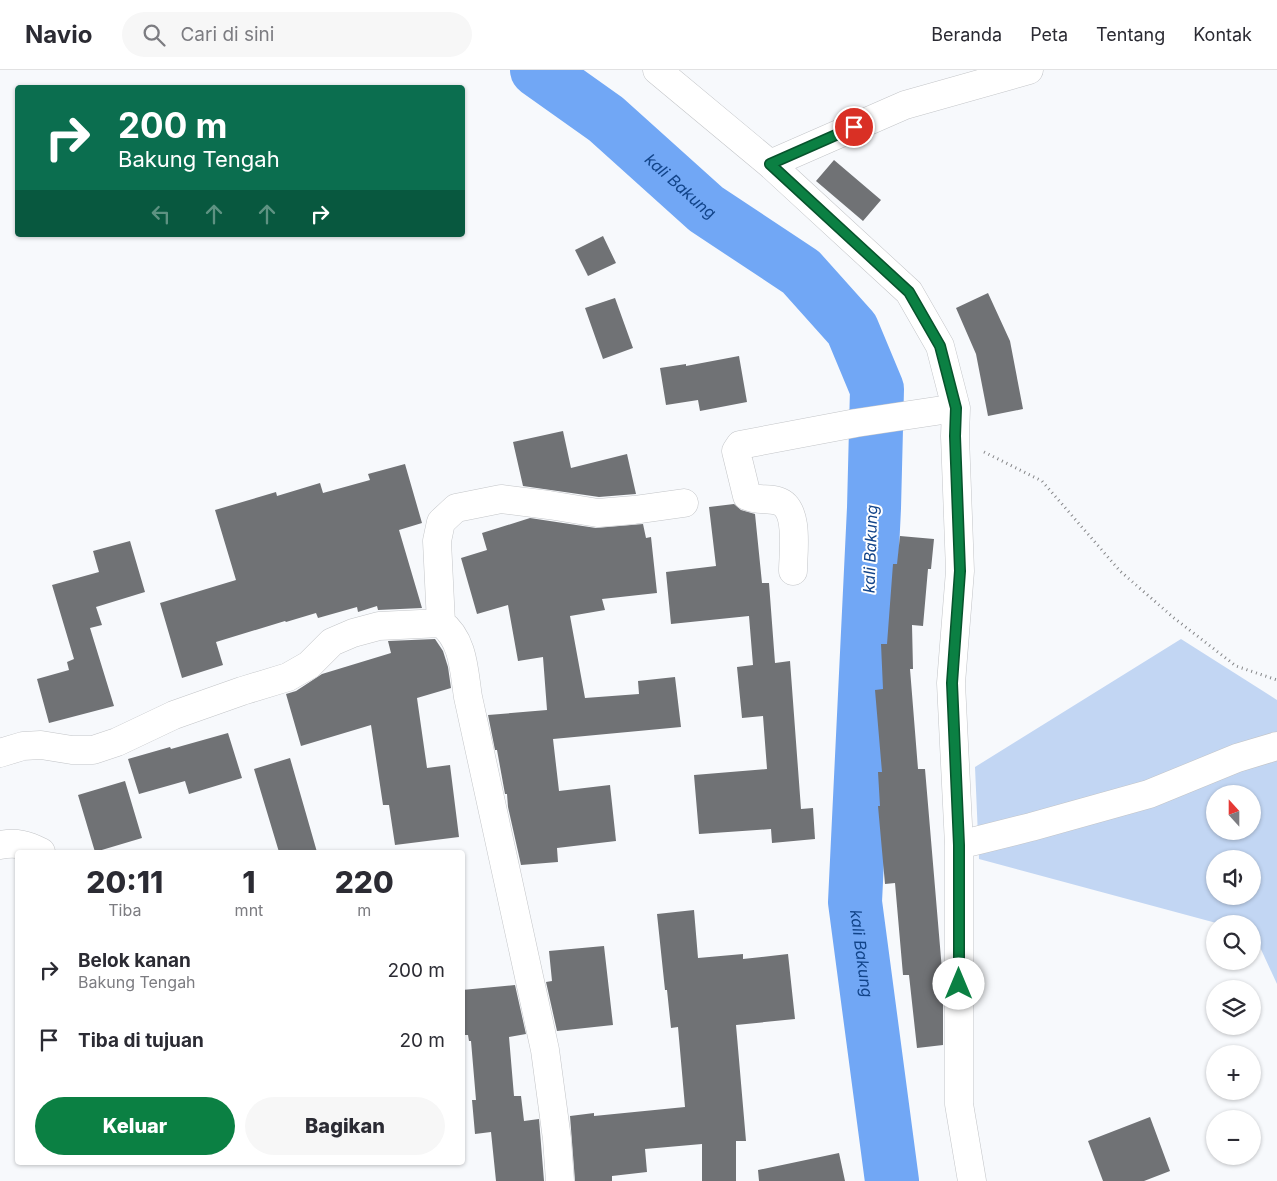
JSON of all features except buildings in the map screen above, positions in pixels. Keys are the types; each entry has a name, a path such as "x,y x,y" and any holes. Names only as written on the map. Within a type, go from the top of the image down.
{"street":[{"path":"657,70 770,164 909,292 940,346 956,408 955,436 960,571 952,683 959,845 959,1104 972,1181"},
{"path":"770,164 905,105 1029,70"},
{"path":"793,572 793,519 790,510 778,501 747,496 736,450 740,445 866,421 956,408"},
{"path":"442,623 437,541 441,522 456,508 501,499 598,514 684,503"},
{"path":"0,753 23,746 41,745 72,750 93,750 117,742 174,715 288,677 309,664 332,642 352,633 379,626 442,623 450,629 460,650 468,697 545,1050 557,1139 560,1181"},
{"path":"959,845 1149,794 1236,758 1277,746"},
{"path":"0,845 20,843 37,850"}],"path":[{"path":"955,436 1042,481 1120,571 1174,618 1236,666 1277,680"}],"shaded area":[{"path":"1181,639 1277,700 1277,984 1261,949 1261,915 1206,915 1206,920 979,859 975,767"}],"waterway":[{"name":"kali Bakung","path":"537,70 606,119 706,209 801,272 852,329 877,389 874,508 855,902 892,1181"}],"route":[{"path":"854,127 770,164 909,292 940,346 956,408 955,436 960,571 952,683 959,845 959,984"}]}
